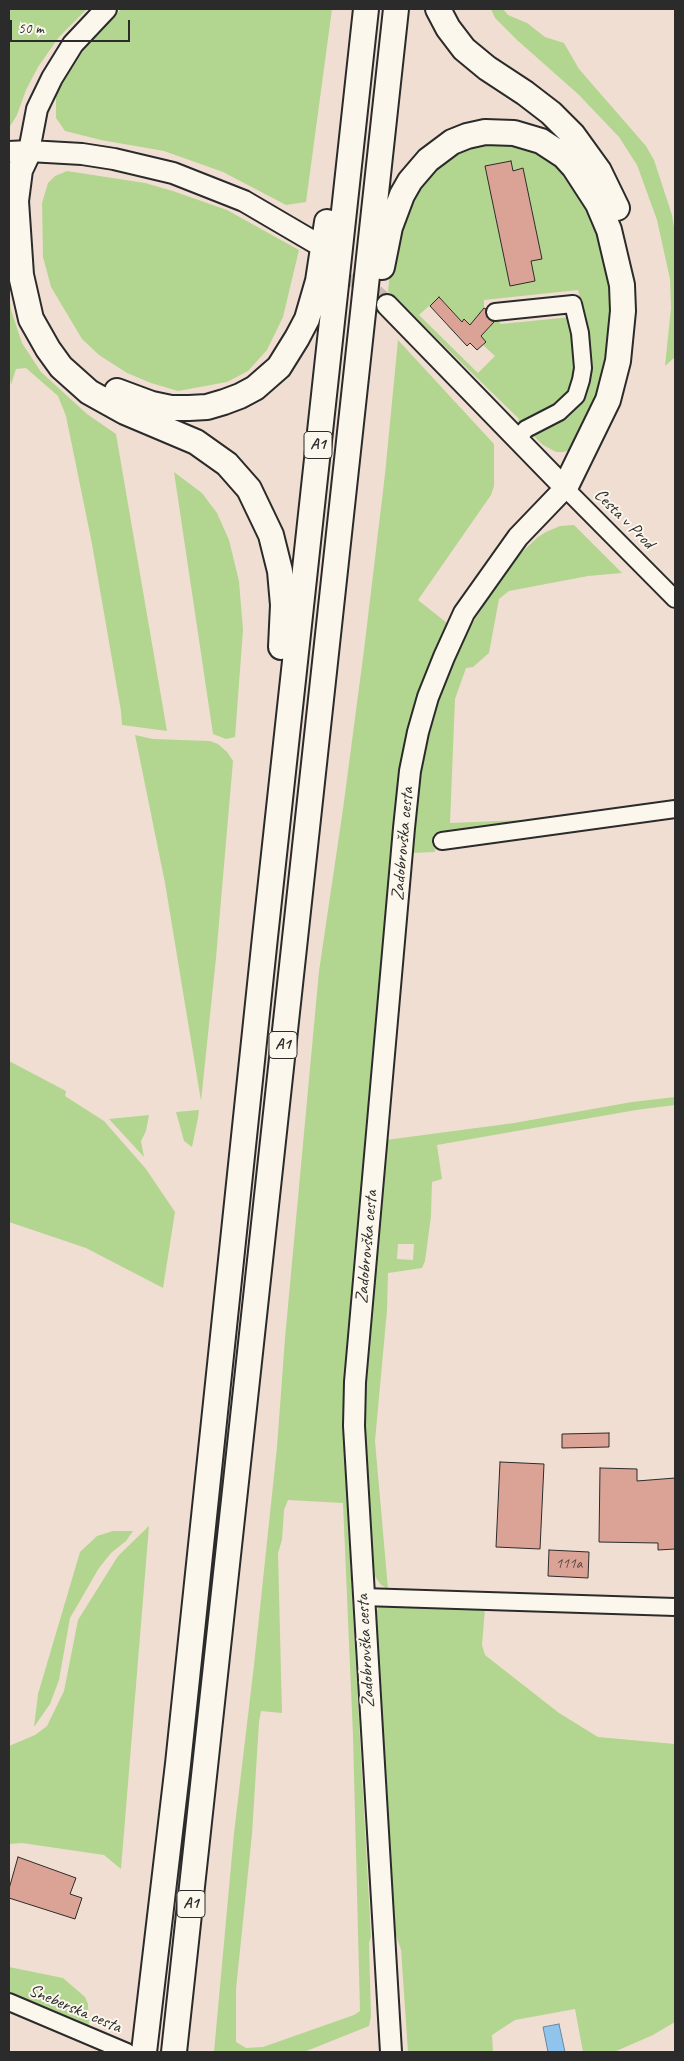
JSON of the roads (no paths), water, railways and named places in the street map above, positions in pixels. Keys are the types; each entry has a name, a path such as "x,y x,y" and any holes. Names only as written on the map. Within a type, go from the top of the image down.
{"highway":[{"name":"A1","path":"144,2052 178,1764 286,739 366,9"},
{"name":"A1","path":"174,2052 396,9"},
{"path":"438,9 448,28 464,49 487,68 551,112 573,135 599,171 620,217 630,246 636,275 639,319 636,353 629,387 611,435 595,458 565,488"},
{"path":"360,335 378,295 386,244 395,212 410,181 428,160 452,142 485,132 501,131 520,134 552,147 564,156 584,179 604,218 619,270 623,311 618,361 608,400 565,488"},
{"path":"19,151 33,176 32,224 37,274 48,316 60,340 86,370 115,390 152,404 171,408 189,408 207,407 240,396 267,378 289,352 306,319 312,301 318,281 336,174 350,150"},
{"path":"19,151 20,170 17,187 18,251 21,275 31,319 48,349 61,367 75,381 105,402 176,432 211,451 227,464 249,489 264,517 276,550 282,589 282,639 278,685 286,739"}],"main road":[{"path":"106,9 73,44 49,84 19,151 82,154 114,159 173,173 244,201 314,242"},
{"path":"386,306 518,438 565,488"},
{"name":"Zadobrovška cesta","path":"391,2052 354,1426 356,1382 410,771 428,697 464,613 518,537 565,488"}],"street":[{"path":"495,312 573,304 580,333 582,368 581,380 576,396 559,412 526,429 518,438"},
{"name":"Cesta v Prod","path":"565,488 675,600"},
{"path":"442,841 675,809"},
{"path":"363,1598 675,1607"},
{"name":"Sneberska cesta","path":"9,2002 127,2052"}],"water":[{"path":"559,2024 565,2052 548,2052 543,2027"}],"tunnel":[{"path":"329,255 387,305"}]}
